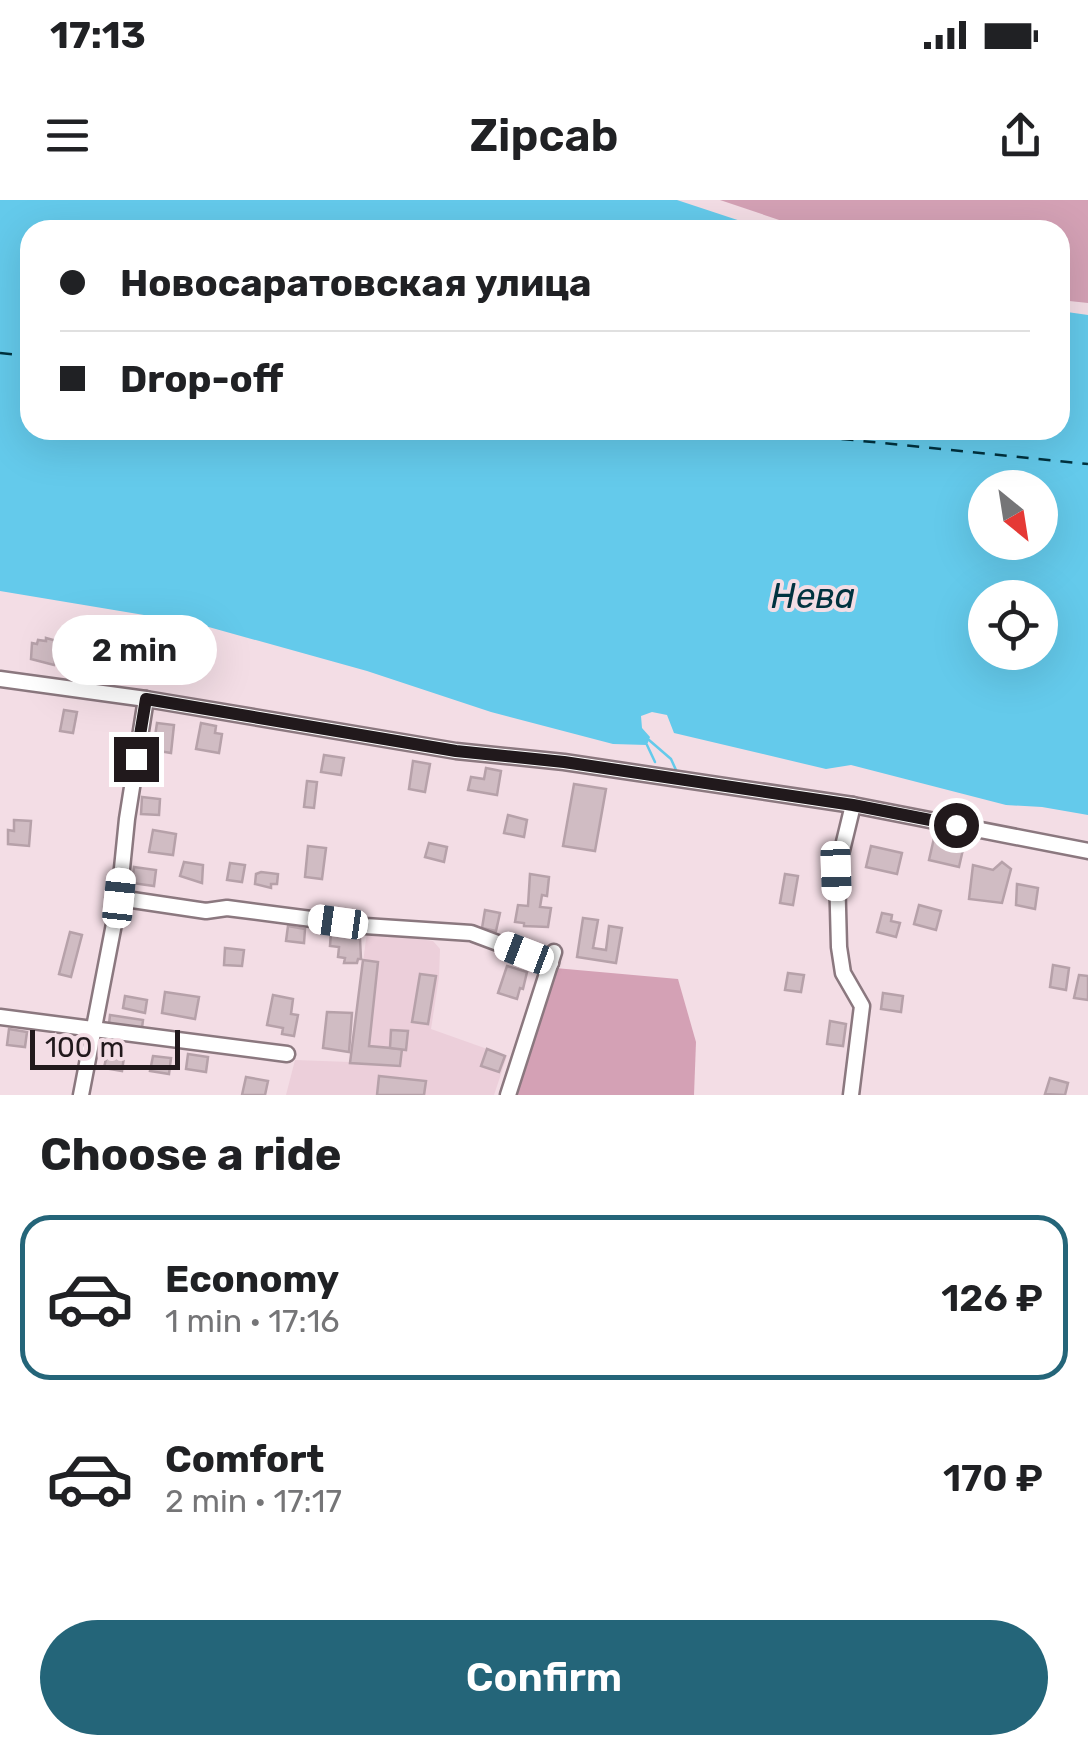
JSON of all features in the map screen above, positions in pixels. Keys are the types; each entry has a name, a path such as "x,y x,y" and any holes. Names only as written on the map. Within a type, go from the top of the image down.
{"street":[{"path":"0,679 146,699 456,751 564,762 853,805 1088,852"},
{"path":"81,1095 119,898 146,699"},
{"path":"851,1095 862,1006 843,973 836,871 853,805"},
{"path":"119,898 206,911 227,908 365,926 471,934 553,958 508,1095"},
{"path":"0,1017 286,1054"}],"shaded area":[{"path":"720,200 1088,200 1088,303 1070,301 1070,220 779,220"},
{"path":"367,932 433,941 440,949 431,1029 507,1056 494,1095 286,1095 295,1060 350,1062"},
{"path":"555,968 678,979 696,1042 694,1095 514,1095"}],"water":[{"name":"Нева","path":"0,200 677,200 738,220 20,220 20,440 1070,440 1070,312 1088,315 1088,815 1006,805 851,765 826,769 674,733 667,715 652,712 641,716 642,728 650,737 647,745 613,744 491,712 367,671 198,624 0,591"}],"building":[{"path":"46,638 61,642 54,665 31,659 32,643"},
{"path":"64,710 77,712 73,733 60,731"},
{"path":"157,723 174,725 171,753 153,750"},
{"path":"201,723 216,726 215,733 222,734 219,753 196,749"},
{"path":"324,755 344,758 341,775 321,772"},
{"path":"413,761 430,764 425,792 409,789"},
{"path":"486,768 501,771 497,795 468,790 471,777 484,779"},
{"path":"307,781 317,782 314,808 304,807"},
{"path":"574,784 606,789 595,851 563,846"},
{"path":"142,797 160,799 159,815 141,814"},
{"path":"508,815 527,820 524,837 504,833"},
{"path":"14,820 31,821 29,846 8,844 8,830 14,831"},
{"path":"153,830 176,834 173,855 149,852"},
{"path":"934,838 964,845 959,867 929,860"},
{"path":"429,843 447,847 444,862 425,857"},
{"path":"308,846 326,848 322,879 305,877"},
{"path":"871,846 902,853 897,874 866,867"},
{"path":"184,862 203,865 202,883 180,876"},
{"path":"1002,862 1011,869 1002,903 969,899 973,865 993,870"},
{"path":"230,863 245,865 242,882 227,880"},
{"path":"134,867 156,870 154,886 132,883"},
{"path":"256,874 278,874 277,884 271,884 271,888 255,884"},
{"path":"530,874 549,877 547,896 542,895 540,907 551,908 548,927 515,922 518,905 528,906"},
{"path":"785,874 798,876 793,905 780,903"},
{"path":"1017,884 1038,888 1035,909 1016,905"},
{"path":"919,905 941,911 936,930 914,924"},
{"path":"485,910 500,913 496,931 482,928"},
{"path":"882,913 892,915 891,921 900,923 896,937 877,932"},
{"path":"583,918 598,920 593,948 606,950 609,926 622,928 616,963 577,957"},
{"path":"288,926 305,929 304,943 286,941"},
{"path":"70,932 82,935 71,977 59,974"},
{"path":"331,932 355,934 354,938 360,939 361,959 357,963 344,963 345,958 338,957 339,947 330,946"},
{"path":"225,948 244,950 242,966 224,965"},
{"path":"363,960 378,962 369,1046 402,1049 400,1066 350,1063"},
{"path":"1053,965 1069,968 1066,990 1050,987"},
{"path":"507,966 527,972 517,999 498,993"},
{"path":"788,973 804,975 801,992 785,990"},
{"path":"420,974 436,976 428,1024 412,1022"},
{"path":"1079,975 1088,976 1088,1000 1074,998"},
{"path":"165,992 199,997 195,1019 162,1013"},
{"path":"883,993 903,996 901,1012 881,1009"},
{"path":"273,995 293,999 291,1014 298,1015 294,1036 282,1034 283,1028 267,1025"},
{"path":"125,996 147,1000 145,1013 123,1008"},
{"path":"327,1012 352,1013 349,1052 323,1048"},
{"path":"110,1015 143,1020 142,1028 109,1024"},
{"path":"830,1021 846,1024 843,1046 827,1044"},
{"path":"9,1029 27,1032 25,1047 7,1045"},
{"path":"391,1030 408,1031 406,1050 390,1048"},
{"path":"487,1049 505,1056 499,1072 481,1066"},
{"path":"107,1054 124,1057 122,1071 104,1068"},
{"path":"188,1054 208,1057 206,1072 186,1069"},
{"path":"153,1056 171,1058 169,1074 150,1071"},
{"path":"379,1076 426,1081 424,1095 377,1095"},
{"path":"246,1077 268,1081 265,1095 242,1095"},
{"path":"1050,1078 1068,1083 1065,1095 1045,1094"}],"waterway":[{"path":"649,740 671,759 676,770"},
{"path":"647,745 655,762"}],"ferry route":[{"path":"0,353 20,355"},
{"path":"852,440 1088,464"}],"route":[{"path":"136,759 146,699 456,751 564,762 853,805 956,825"}]}
